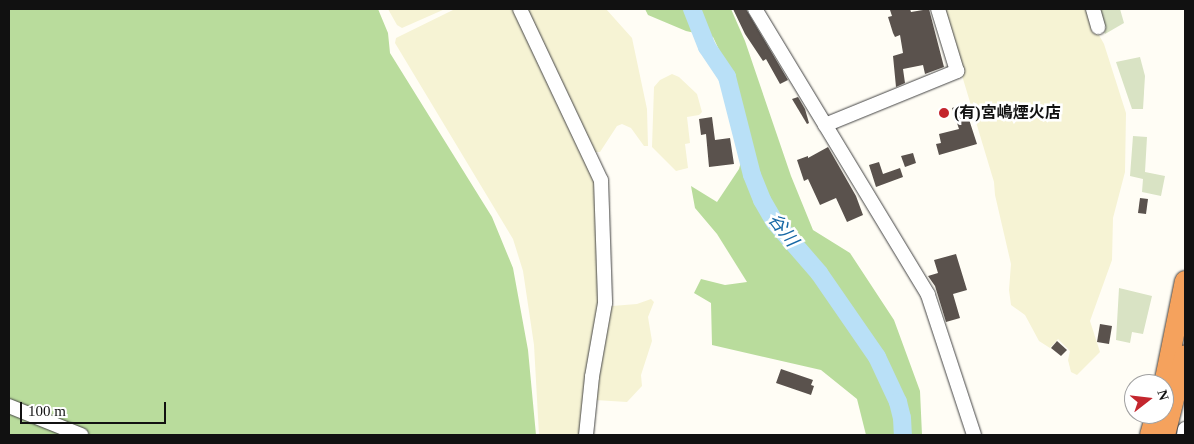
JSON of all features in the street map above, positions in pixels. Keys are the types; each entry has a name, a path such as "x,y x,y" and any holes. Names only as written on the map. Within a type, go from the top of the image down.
{"highway":[{"path":"1166,374 1185,281"},
{"path":"1165,435 1185,355"}],"street":[{"path":"520,9 600,180 605,303 592,377 586,435"},
{"path":"754,9 928,295 974,435"},
{"path":"824,125 957,71 938,9"},
{"path":"1093,9 1098,27"},
{"path":"9,406 81,435"},
{"path":"1184,435 1185,429"}],"shaded area":[{"path":"388,9 445,9 402,28 397,25"},
{"path":"455,9 516,9 596,182 600,302 581,435 539,435 534,345 523,271 513,239 395,43 396,38"},
{"path":"526,9 606,9 632,38 647,109 648,146 644,146 631,128 622,124 617,126 600,152 595,152"},
{"path":"942,9 1090,9 1095,28 1104,44 1126,113 1125,172 1113,218 1112,260 1090,321 1100,352 1077,375 1071,372 1068,360 1070,351 1058,339 1050,348 1039,341 1025,315 1011,305 1009,290 1011,264 995,195 994,182"},
{"path":"672,74 679,77 697,94 702,112 699,115 687,117 690,143 685,144 688,168 676,171 652,147 654,87 660,80"},
{"path":"651,299 654,302 648,317 652,341 641,375 642,386 627,402 595,400 609,309 612,306 637,304"}],"green space":[{"path":"9,9 378,9 388,33 390,53 492,217 513,268 528,350 536,435 9,435"},
{"path":"645,9 731,9 745,41 791,176 813,230 850,253 894,320 920,391 922,435 866,435 857,399 821,370 712,345 711,303 694,293 701,279 725,285 747,282 717,234 695,208 691,186 717,202 739,169 749,134 738,90 713,37 686,31 648,15"},
{"path":"1096,9 1120,9 1124,23 1105,34"},
{"path":"1140,57 1145,76 1143,109 1132,109 1116,62"},
{"path":"1133,136 1147,137 1145,172 1165,176 1161,196 1142,192 1143,179 1130,176"},
{"path":"1119,288 1152,296 1143,334 1132,332 1130,343 1116,340"}],"building":[{"path":"733,9 746,9 788,80 780,84 766,59 763,61 745,34"},
{"path":"910,9 911,12 929,9 944,67 925,74 923,65 903,69 905,83 896,87 893,56 903,53 900,35 895,37 888,17 892,16 890,10"},
{"path":"798,97 805,109 809,123 807,124 792,99"},
{"path":"964,104 977,144 939,155 936,144 941,143 939,134 959,129 952,108"},
{"name":"(有)宮嶋煙火店","path":"947,108 950,115 940,118 938,111"},
{"path":"712,117 715,140 730,138 734,164 709,167 706,134 701,135 699,119"},
{"path":"828,147 856,196 863,215 847,222 836,198 820,205 808,179 804,181 797,160 808,156 808,158"},
{"path":"913,153 916,163 905,167 901,156"},
{"path":"879,162 883,174 900,168 903,177 876,187 869,165"},
{"path":"1140,198 1148,199 1146,214 1138,213"},
{"path":"956,254 967,290 953,294 960,318 946,322 935,286 928,276 938,273 934,260"},
{"path":"1100,324 1112,326 1109,344 1097,342"},
{"path":"1057,341 1067,350 1061,356 1051,348"},
{"path":"781,369 813,380 811,385 814,386 811,395 776,383"}],"waterway":[{"name":"谷川","path":"692,9 707,47 727,77 752,175 762,200 774,221 819,273 877,357 898,402 902,418 903,435"}],"place":[{"name":"(有)宮嶋煙火店","path":"944,113"}]}
